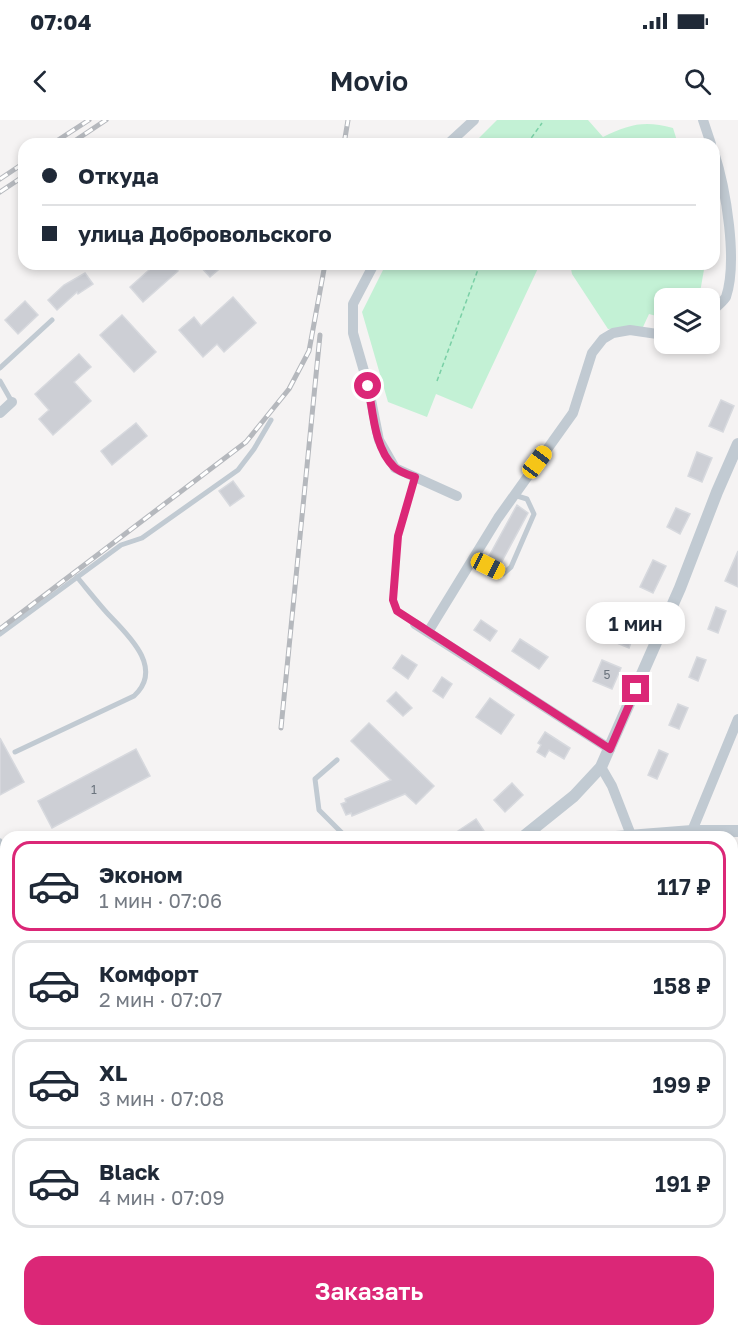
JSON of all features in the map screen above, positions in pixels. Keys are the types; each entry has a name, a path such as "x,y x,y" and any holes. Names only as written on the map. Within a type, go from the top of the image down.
{"street":[{"path":"454,138 474,120"},
{"path":"704,120 709,138"},
{"path":"720,171 736,229 737,267 727,296 720,303"},
{"path":"371,270 353,304 353,333 384,451 394,468 457,495"},
{"path":"428,632 514,495 573,413 592,353 603,339 613,333 630,330 654,334"},
{"path":"0,413 12,402"},
{"path":"530,831 574,796 601,767 680,588 738,444"},
{"path":"415,624 610,749"},
{"path":"738,719 692,831 738,831"},
{"path":"601,767 612,786 629,831"}],"lane":[{"path":"0,368 52,320"},
{"path":"0,381 12,402"},
{"path":"0,634 121,545 142,538 238,470 271,420"},
{"path":"415,477 398,536 393,600 397,611 415,624"},
{"path":"473,559 503,574 511,567 534,514 527,499 514,495"},
{"path":"15,752 134,696 141,689 145,676 144,658 132,639 77,577"},
{"path":"337,760 315,779 319,810 340,831"}],"path":[{"path":"531,138 542,123"},
{"path":"437,381 478,270"}],"green space":[{"path":"497,120 588,120 603,137 629,126 654,124 673,128 676,138 479,138"},
{"path":"383,270 537,270 472,409 436,394 427,417 388,402 362,312"},
{"path":"571,270 704,270 701,288 654,288 654,315 649,314 643,327 608,329"}],"building":[{"path":"149,270 178,271 143,302 130,287"},
{"path":"204,270 218,270 210,277"},
{"path":"85,273 93,284 78,294 77,292 57,310 48,300 64,285"},
{"path":"233,297 256,323 224,352 217,344 203,357 179,330 194,317 201,326"},
{"path":"25,301 38,315 18,334 5,320"},
{"path":"122,315 156,352 134,372 100,335"},
{"path":"79,354 91,367 74,382 91,401 53,435 39,419 49,410 35,394"},
{"path":"721,400 734,406 723,432 709,426"},
{"path":"136,423 147,436 112,465 101,451"},
{"path":"697,452 712,458 702,482 688,476"},
{"path":"233,481 244,496 230,506 219,491"},
{"path":"517,505 528,513 500,565 488,558"},
{"path":"676,508 690,514 680,534 667,527"},
{"path":"738,551 738,587 725,581"},
{"path":"653,560 666,566 653,593 640,587"},
{"path":"716,607 726,611 718,633 708,629"},
{"path":"481,620 497,631 490,641 474,630"},
{"path":"625,622 637,627 629,648 617,643"},
{"path":"520,639 548,657 539,669 512,651"},
{"path":"402,655 417,665 408,679 393,668"},
{"path":"697,657 706,660 698,681 689,677"},
{"path":"602,660 621,668 612,689 593,681"},
{"path":"442,677 452,684 443,698 433,691"},
{"path":"396,692 412,708 403,716 387,701"},
{"path":"490,698 514,715 501,734 476,717"},
{"path":"678,704 688,708 679,729 669,725"},
{"path":"369,723 434,786 416,804 405,794 352,816 351,813 346,815 341,804 346,802 345,799 391,780 351,741"},
{"path":"545,732 570,748 564,759 549,750 545,757 537,752 541,745 538,743"},
{"path":"0,738 24,782 0,795"},
{"path":"136,749 150,776 52,828 38,801"},
{"path":"659,750 668,754 657,779 648,775"},
{"path":"512,783 523,795 505,812 494,800"},
{"path":"476,819 484,831 458,831"}],"railway":[{"path":"61,138 89,120"},
{"path":"79,138 106,120"},
{"path":"345,138 348,120"},
{"path":"0,179 18,167"},
{"path":"0,192 18,180"},
{"path":"0,629 246,442 289,389 309,351 324,270"},
{"path":"281,728 320,335"}],"route":[{"path":"368,386 379,440 384,451 394,468 415,477 398,536 393,588 393,600 397,611 610,749 636,689"}]}
